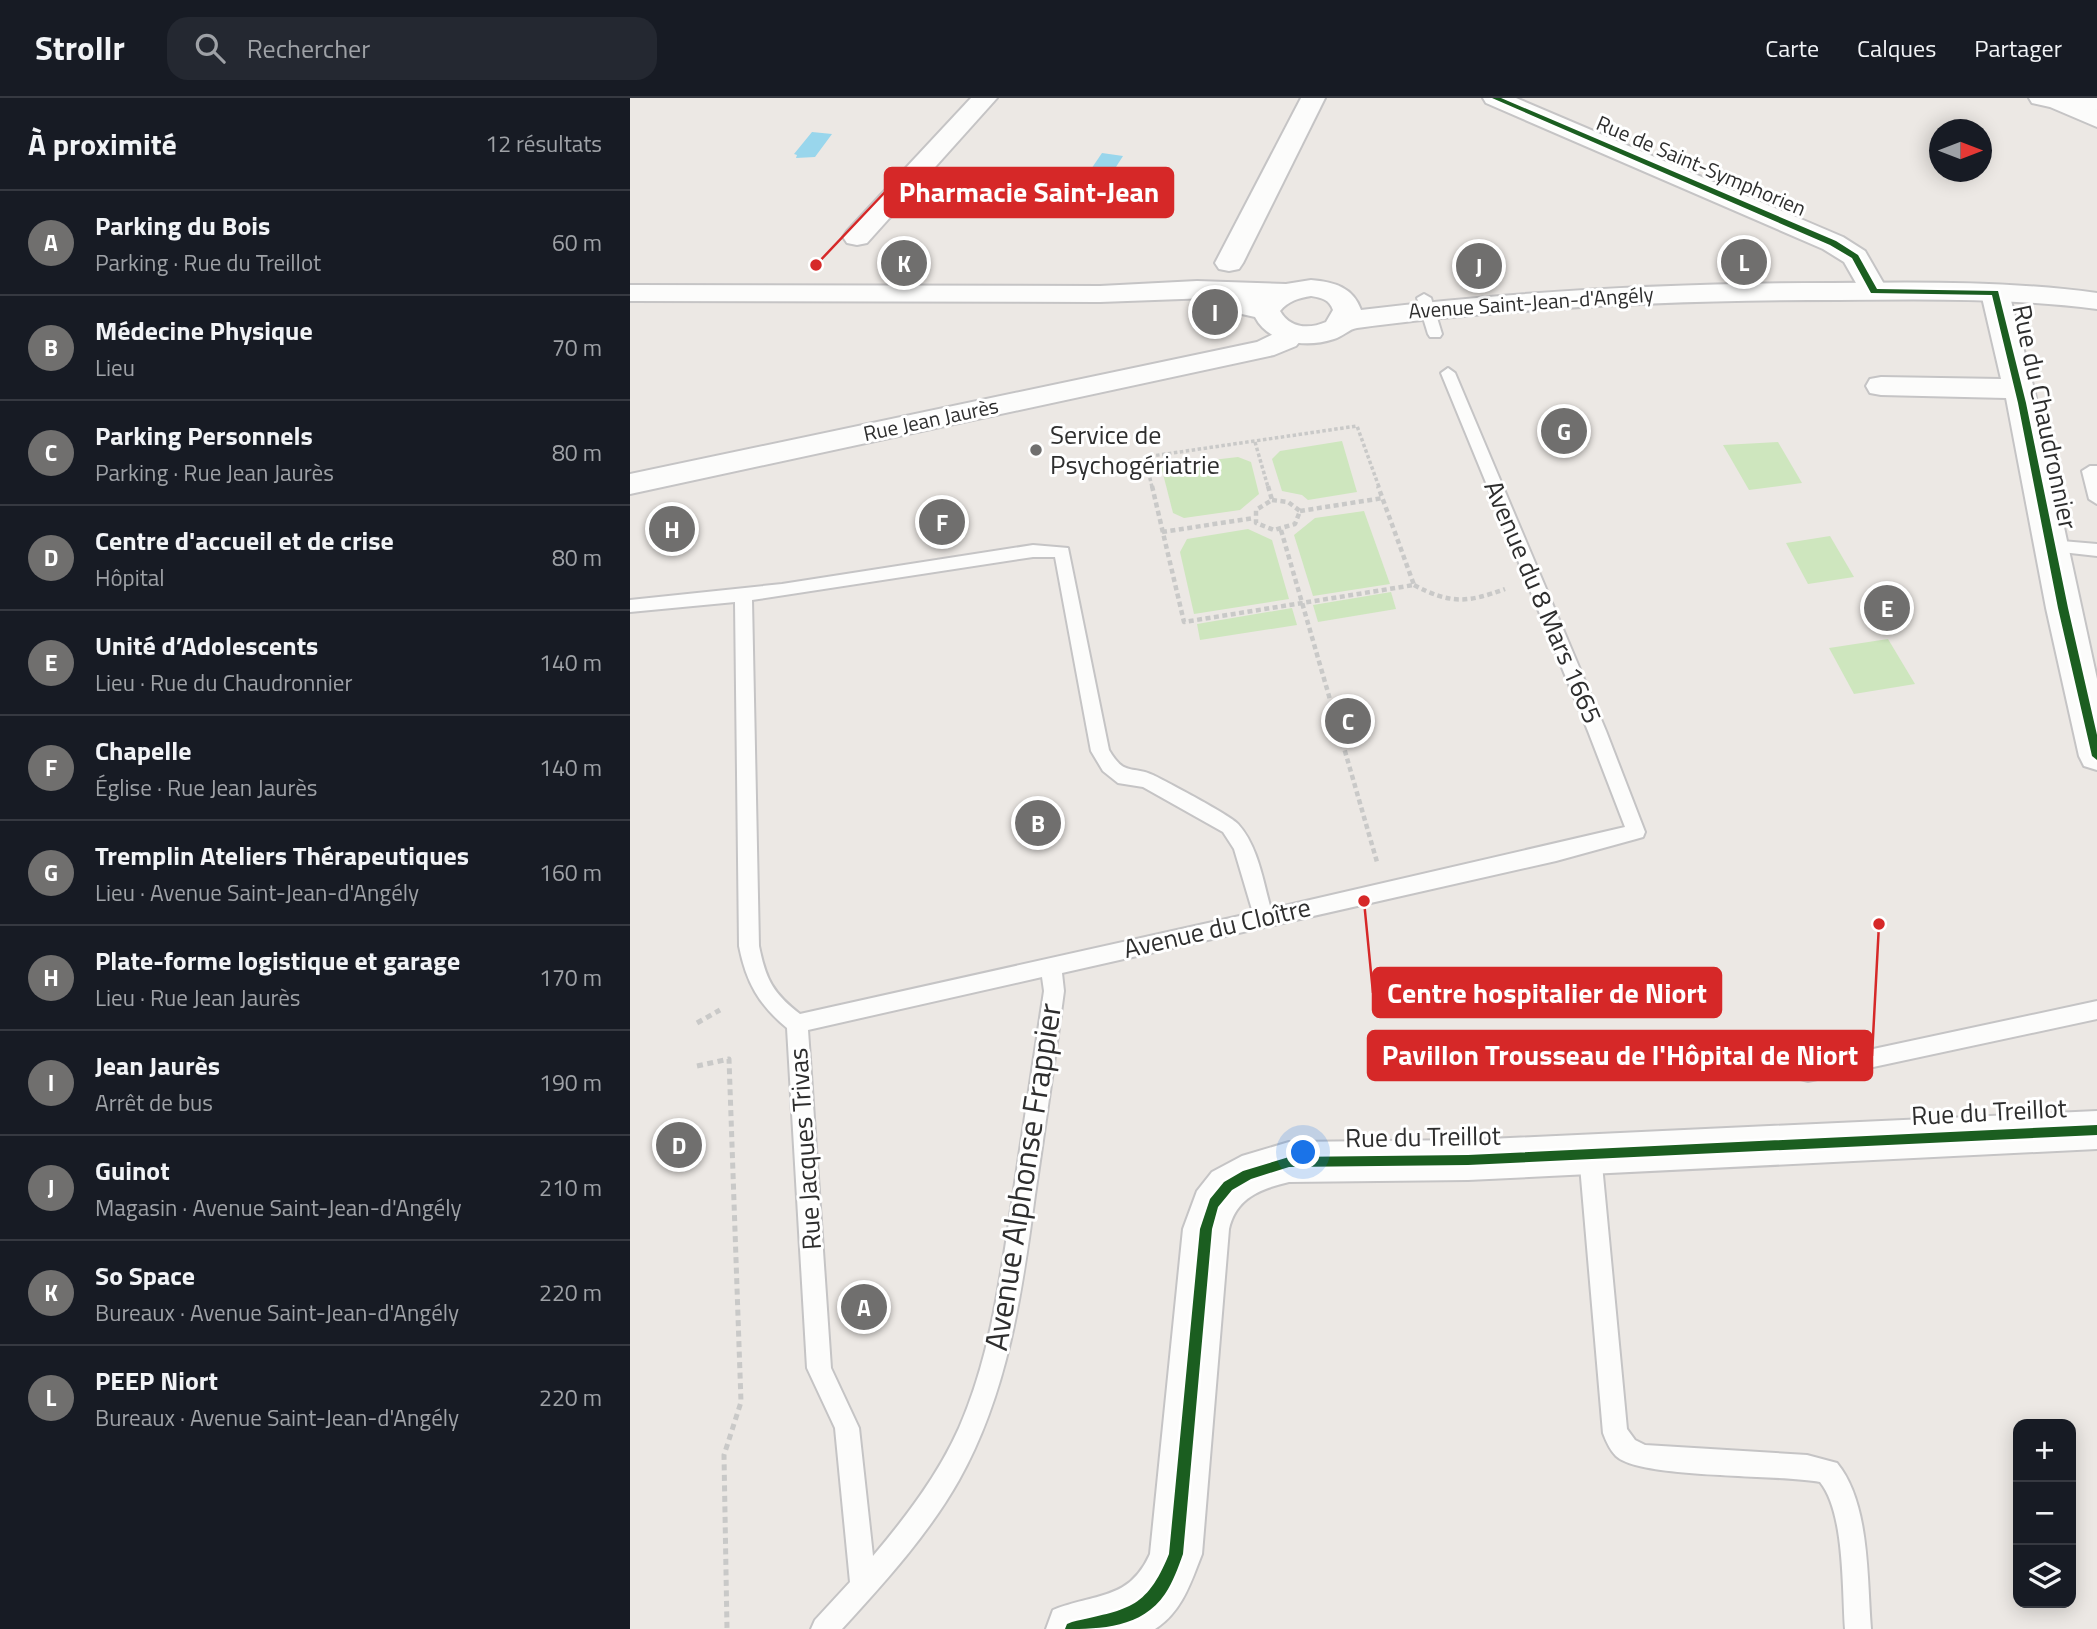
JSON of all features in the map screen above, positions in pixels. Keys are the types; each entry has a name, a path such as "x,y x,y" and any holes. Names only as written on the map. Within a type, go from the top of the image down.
{"street":[{"path":"857,237 985,98"},
{"name":"Rue de Saint-Symphorien","path":"1495,98 1833,243 1855,257 1874,291"},
{"path":"2049,99 2097,103"},
{"path":"2049,99 2097,119"},
{"path":"1228,262 1303,100"},
{"name":"Avenue Saint-Jean-d'Angély","path":"1279,316 1312,288 1326,290 1344,312 1429,314 1562,298 1719,291 1995,293 2090,299"},
{"name":"Avenue Saint-Jean-d'Angély","path":"630,293 1100,294 1231,302 1279,316 1322,334 1335,328 1344,312"},
{"name":"Rue du Chaudronnier","path":"1995,293 2019,389 2050,546 2097,756"},
{"name":"Rue Jean Jaurès","path":"630,484 1232,354 1253,352 1274,346 1279,316"},
{"path":"1881,386 2019,389"},
{"name":"Rue du Treillot","path":"1072,1629 1136,1613 1151,1603 1166,1582 1176,1554 1206,1229 1214,1202 1232,1183 1261,1168 1289,1162 1468,1160 2097,1130"}],"lane":[{"name":"Avenue du 8 Mars 1665","path":"1448,373 1597,731 1636,832"},
{"path":"2097,471 2090,471 2097,499"},
{"path":"2050,546 2097,550"},
{"path":"630,606 744,594 1033,551 1062,552 1100,751 1108,766 1125,778 1146,780 1230,827 1243,847 1264,917"},
{"name":"Rue Jacques Trivas","path":"744,594 742,663 749,950 758,984 774,1006 797,1024 819,1367 847,1428 863,1587"},
{"name":"Avenue du Cloître","path":"797,1024 1556,853 1636,832"},
{"name":"Avenue Alphonse Frappier","path":"824,1629 863,1587 928,1506 951,1469 972,1425 993,1363 1011,1289 1054,991 1051,967"},
{"path":"1808,1072 2097,1010"},
{"path":"1590,1154 1615,1433 1626,1449 1645,1457 1807,1467 1828,1472 1839,1484 1847,1509 1858,1629"}],"path":[{"path":"1414,585 1356,426 1145,457 1184,622 1414,585 1434,596 1455,602 1480,600 1504,590 1535,585"},
{"path":"1255,442 1272,500"},
{"path":"1254,518 1256,509 1272,500 1288,502 1300,511 1383,498"},
{"path":"1254,518 1267,529 1281,530 1299,520 1300,511"},
{"path":"1162,532 1254,518"},
{"path":"1281,530 1385,890"},
{"path":"697,1023 720,1010"},
{"path":"697,1066 729,1059 741,1402 723,1455 727,1629"}],"green space":[{"path":"1342,441 1357,492 1308,500 1302,495 1282,491 1272,459 1280,451"},
{"path":"1778,442 1802,483 1749,490 1723,445"},
{"path":"1238,457 1251,462 1259,494 1240,510 1184,518 1173,513 1161,466"},
{"path":"1364,511 1390,584 1313,596 1294,535 1315,518"},
{"path":"1248,529 1272,540 1289,599 1194,614 1180,552 1187,539"},
{"path":"1830,536 1854,577 1808,584 1786,543"},
{"path":"1391,592 1396,609 1318,622 1313,605"},
{"path":"1292,608 1297,625 1200,640 1197,624"},
{"path":"1888,639 1915,684 1854,694 1829,648"}],"water":[{"path":"812,132 832,134 815,157 796,158 797,155 794,154"},
{"path":"1102,153 1123,156 1107,181 1085,178"}],"cycle path":[{"path":"1495,98 1833,243 1855,257 1874,291 1995,293 2022,403 2063,608 2097,756"},
{"path":"1072,1629 1125,1616 1138,1610 1159,1591 1168,1575 1176,1554 1206,1229 1211,1209 1220,1194 1247,1175 1289,1162 1468,1160 2097,1130"}],"place":[{"name":"PEEP Niort","path":"1744,262"},
{"name":"So Space","path":"904,263"},
{"name":"Pharmacie Saint-Jean","path":"816,265"},
{"name":"Guinot","path":"1479,266"},
{"name":"Jean Jaurès","path":"1215,312"},
{"name":"Tremplin Ateliers Thérapeutiques","path":"1564,431"},
{"name":"Service de Psychogériatrie","path":"1036,450"},
{"name":"Chapelle","path":"942,522"},
{"name":"Plate-forme logistique et garage","path":"672,529"},
{"name":"Unité d’Adolescents","path":"1887,608"},
{"name":"Parking Personnels","path":"1348,721"},
{"name":"Médecine Physique","path":"1038,823"},
{"name":"Centre hospitalier de Niort","path":"1364,901"},
{"name":"Pavillon Trousseau de l'Hôpital de Niort","path":"1879,924"},
{"name":"Centre d'accueil et de crise","path":"679,1145"},
{"name":"Parking du Bois","path":"864,1307"}]}
